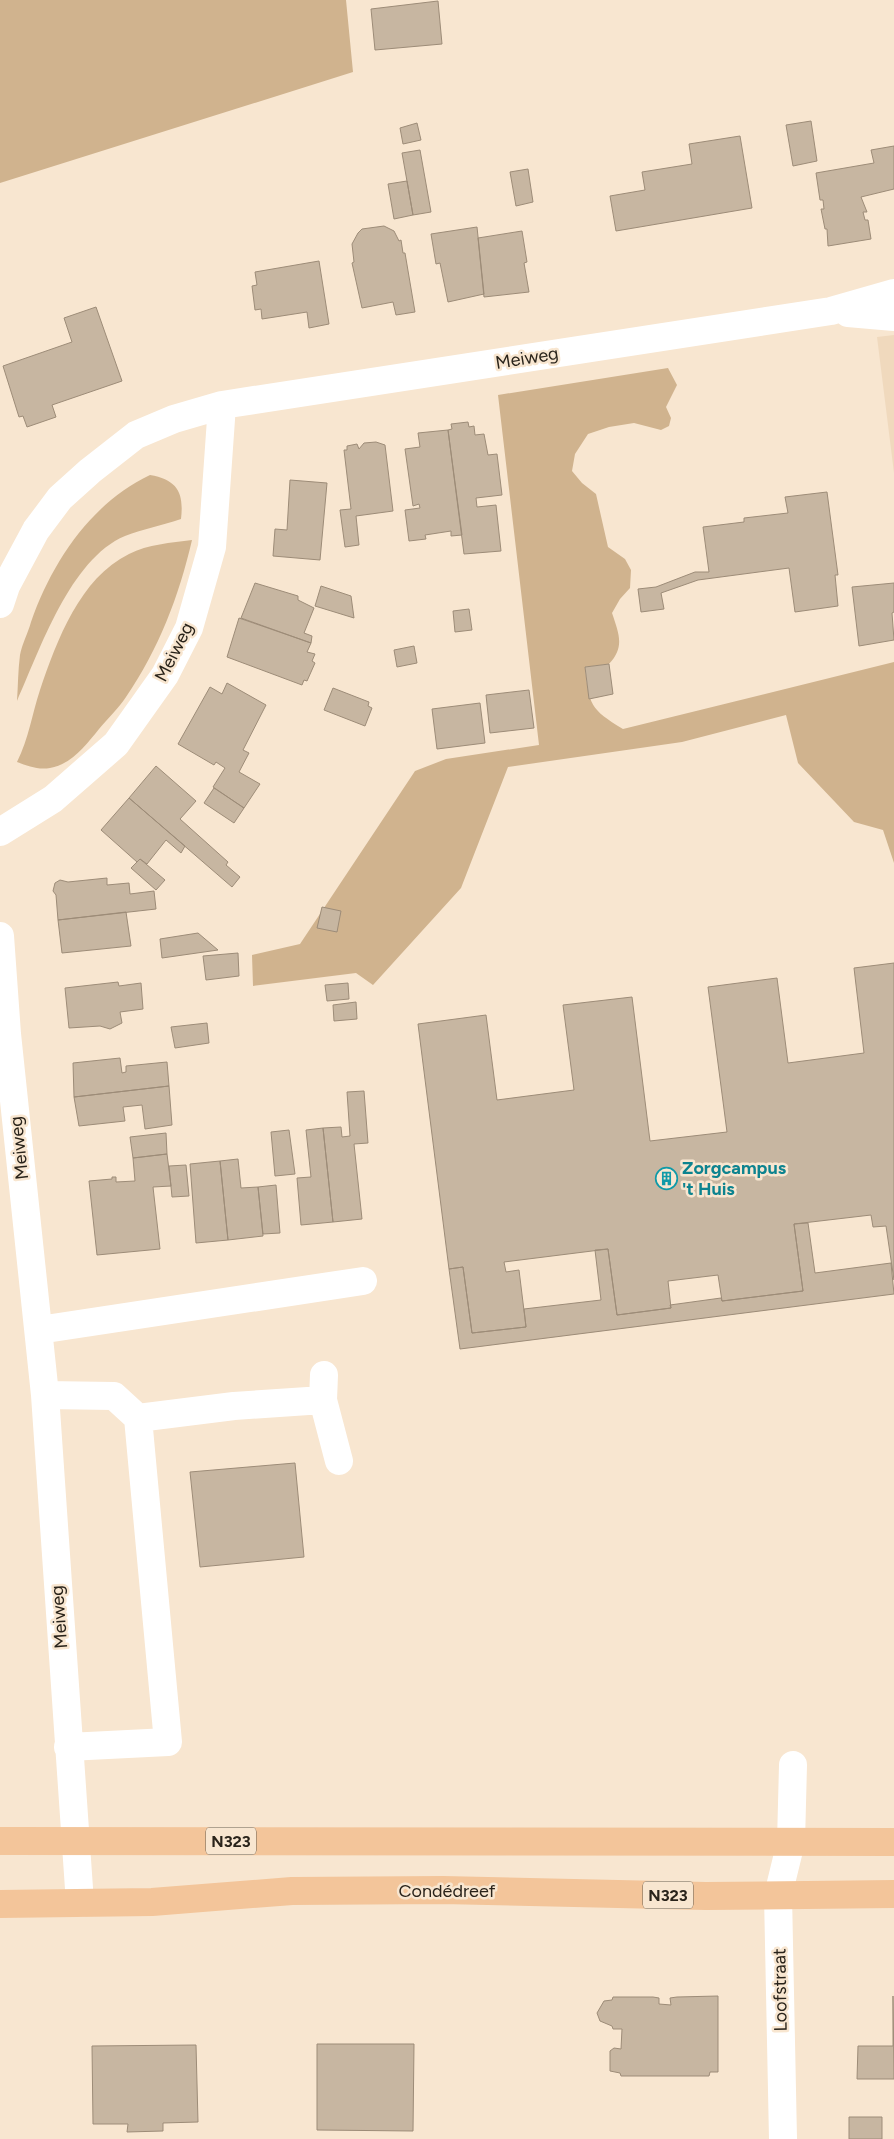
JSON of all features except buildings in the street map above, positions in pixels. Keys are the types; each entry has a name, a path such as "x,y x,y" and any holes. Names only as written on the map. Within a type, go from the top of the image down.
{"main road":[{"name":"N323","path":"0,1841 894,1842"},
{"name":"Condédreef","path":"0,1904 152,1902 292,1891 442,1890 706,1896 894,1894"}],"street":[{"name":"Meiweg","path":"0,604 6,586 36,530 60,498 90,471 136,435 174,419 222,405 831,311 894,292"},
{"name":"Meiweg","path":"831,311 894,316"},
{"name":"Meiweg","path":"0,832 53,799 116,744 169,667 189,628 212,547 222,405"},
{"name":"Meiweg","path":"0,936 3,1035 39,1330 45,1395 74,1841 80,1904"},
{"path":"39,1330 363,1281"},
{"path":"138,1418 234,1406 324,1387 339,1462"},
{"path":"45,1395 114,1396 138,1418 168,1742 68,1747"},
{"name":"Loofstraat","path":"783,2139 778,1895 791,1842 793,1765"}],"shaded area":[{"path":"0,0 346,0 353,72 0,183"},
{"path":"894,335 894,473 877,337"},
{"path":"668,368 677,385 666,407 671,418 669,426 661,430 634,423 609,427 588,434 575,454 572,471 582,483 596,494 608,547 625,559 631,570 630,588 620,599 612,613 619,640 617,652 609,664 585,667 588,690 593,705 604,716 623,729 894,662 894,863 883,830 854,822 798,763 786,715 682,742 508,767 461,888 373,985 356,973 253,986 252,955 300,944 415,771 446,759 539,745 498,395"},
{"path":"150,475 167,480 177,489 181,502 181,519 125,536 106,548 88,564 59,608 17,701 19,661 22,647 40,600 62,557 76,536 109,501"},
{"path":"192,540 174,602 158,641 138,679 120,705 84,747 72,758 58,766 41,768 17,762 25,744 40,690 54,651 72,612 84,594 97,578 129,554 152,546"}],"place":[{"name":"Zorgcampus 't Huis","path":"666,1178"}]}
